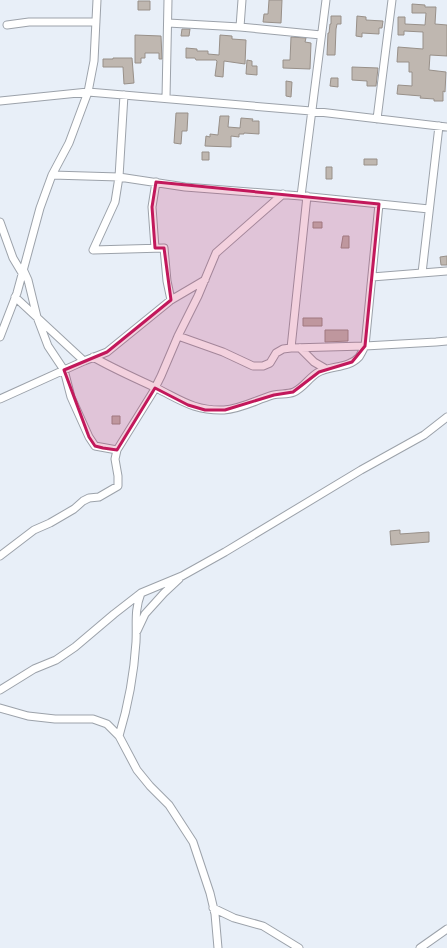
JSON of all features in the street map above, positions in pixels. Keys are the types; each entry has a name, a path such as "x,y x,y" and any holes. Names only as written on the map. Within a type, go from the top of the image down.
{"street":[{"path":"0,337 15,298 40,208 52,175 69,143 88,92 94,61 97,0"},
{"path":"166,98 168,0"},
{"path":"240,27 242,0"},
{"path":"291,348 311,110 326,0"},
{"path":"377,119 392,0"},
{"path":"7,25 29,22 96,22"},
{"path":"168,23 240,27 321,35"},
{"path":"0,101 88,92 311,110 447,127"},
{"path":"124,95 119,177 115,202 93,250 164,248 167,281 171,300"},
{"path":"422,273 439,126"},
{"path":"52,175 119,177 185,187 283,194 429,209"},
{"path":"155,248 152,207 156,182"},
{"path":"0,556 34,530 56,520 74,509 83,501 89,498 99,497 116,488 119,482 115,459 117,450 155,387 216,253 283,194"},
{"path":"93,358 155,387 188,405 205,410 225,410 240,407 274,395 293,392 319,372 352,362 359,357 365,346 379,204"},
{"path":"0,222 13,258 28,280 37,317 48,346 64,370 71,397 92,442 95,446 117,450"},
{"path":"372,277 447,271"},
{"path":"0,399 93,358 112,348 171,300 205,280"},
{"path":"15,298 84,361"},
{"path":"178,336 223,352 253,366 263,366 270,363 276,353 283,349 365,346 447,340"},
{"path":"300,348 314,362 326,369"},
{"path":"0,690 34,669 56,660 75,647 141,593 182,576 225,552 361,470 424,435 447,417"},
{"path":"136,633 146,614 164,593 182,576"},
{"path":"119,736 127,708 136,643 136,608 141,593"},
{"path":"0,708 28,716 55,719 94,719 107,724 119,736 137,770 150,786 169,805 193,842 210,893 218,948"},
{"path":"213,908 234,918 263,926 294,947"},
{"path":"420,948 447,929"}],"highlighted area":[{"path":"156,182 379,204 365,346 352,362 319,372 293,392 274,395 225,410 205,410 188,405 155,388 117,450 103,448 95,446 89,437 64,370 107,352 171,300 164,248 155,248 152,207"}],"building":[{"path":"269,0 282,0 281,23 263,22 264,14 268,14"},
{"path":"138,1 150,1 150,10 138,10"},
{"path":"412,4 425,5 425,7 436,7 435,24 447,25 447,56 430,55 429,70 446,72 443,101 420,98 421,96 397,94 398,85 412,86 412,72 409,72 409,62 397,62 398,47 423,49 423,32 404,31 404,35 398,35 398,17 405,17 405,24 425,25 426,13 412,13"},
{"path":"331,16 341,16 341,24 337,24 336,29 335,55 327,55 328,33 331,24"},
{"path":"357,16 366,17 366,20 383,21 382,28 379,28 379,34 362,33 362,37 356,36"},
{"path":"182,29 190,29 189,36 181,36"},
{"path":"135,35 161,36 162,59 159,59 159,53 145,53 145,58 141,58 141,63 135,63"},
{"path":"220,35 232,36 232,39 246,40 245,64 224,61 223,77 215,76 216,60 196,60 195,58 186,58 186,48 197,49 197,51 208,51 208,54 219,55"},
{"path":"291,37 306,38 305,42 311,43 310,69 283,68 283,60 290,60"},
{"path":"132,58 134,83 124,84 123,67 103,67 103,59"},
{"path":"247,60 252,61 252,66 257,66 257,75 246,74"},
{"path":"352,67 378,68 376,86 367,86 367,81 352,80"},
{"path":"331,78 338,78 338,87 330,86"},
{"path":"286,81 292,82 291,97 286,96"},
{"path":"176,113 188,113 187,131 182,131 181,144 174,143"},
{"path":"220,116 229,116 228,127 240,128 241,118 259,121 259,134 244,133 239,134 239,137 231,136 231,147 205,146 206,136 210,137 210,134 218,135"},
{"path":"202,152 209,152 209,160 202,160"},
{"path":"364,159 377,159 377,165 364,165"},
{"path":"326,167 332,167 332,179 326,179"},
{"path":"313,222 322,222 322,228 313,228"},
{"path":"343,236 349,236 349,248 341,248"},
{"path":"447,256 447,265 441,265 440,257"},
{"path":"303,318 322,318 322,326 303,326"},
{"path":"325,330 348,330 348,341 325,342"},
{"path":"112,416 120,416 120,424 112,424"},
{"path":"400,530 400,534 429,532 429,542 391,545 390,531"}]}
